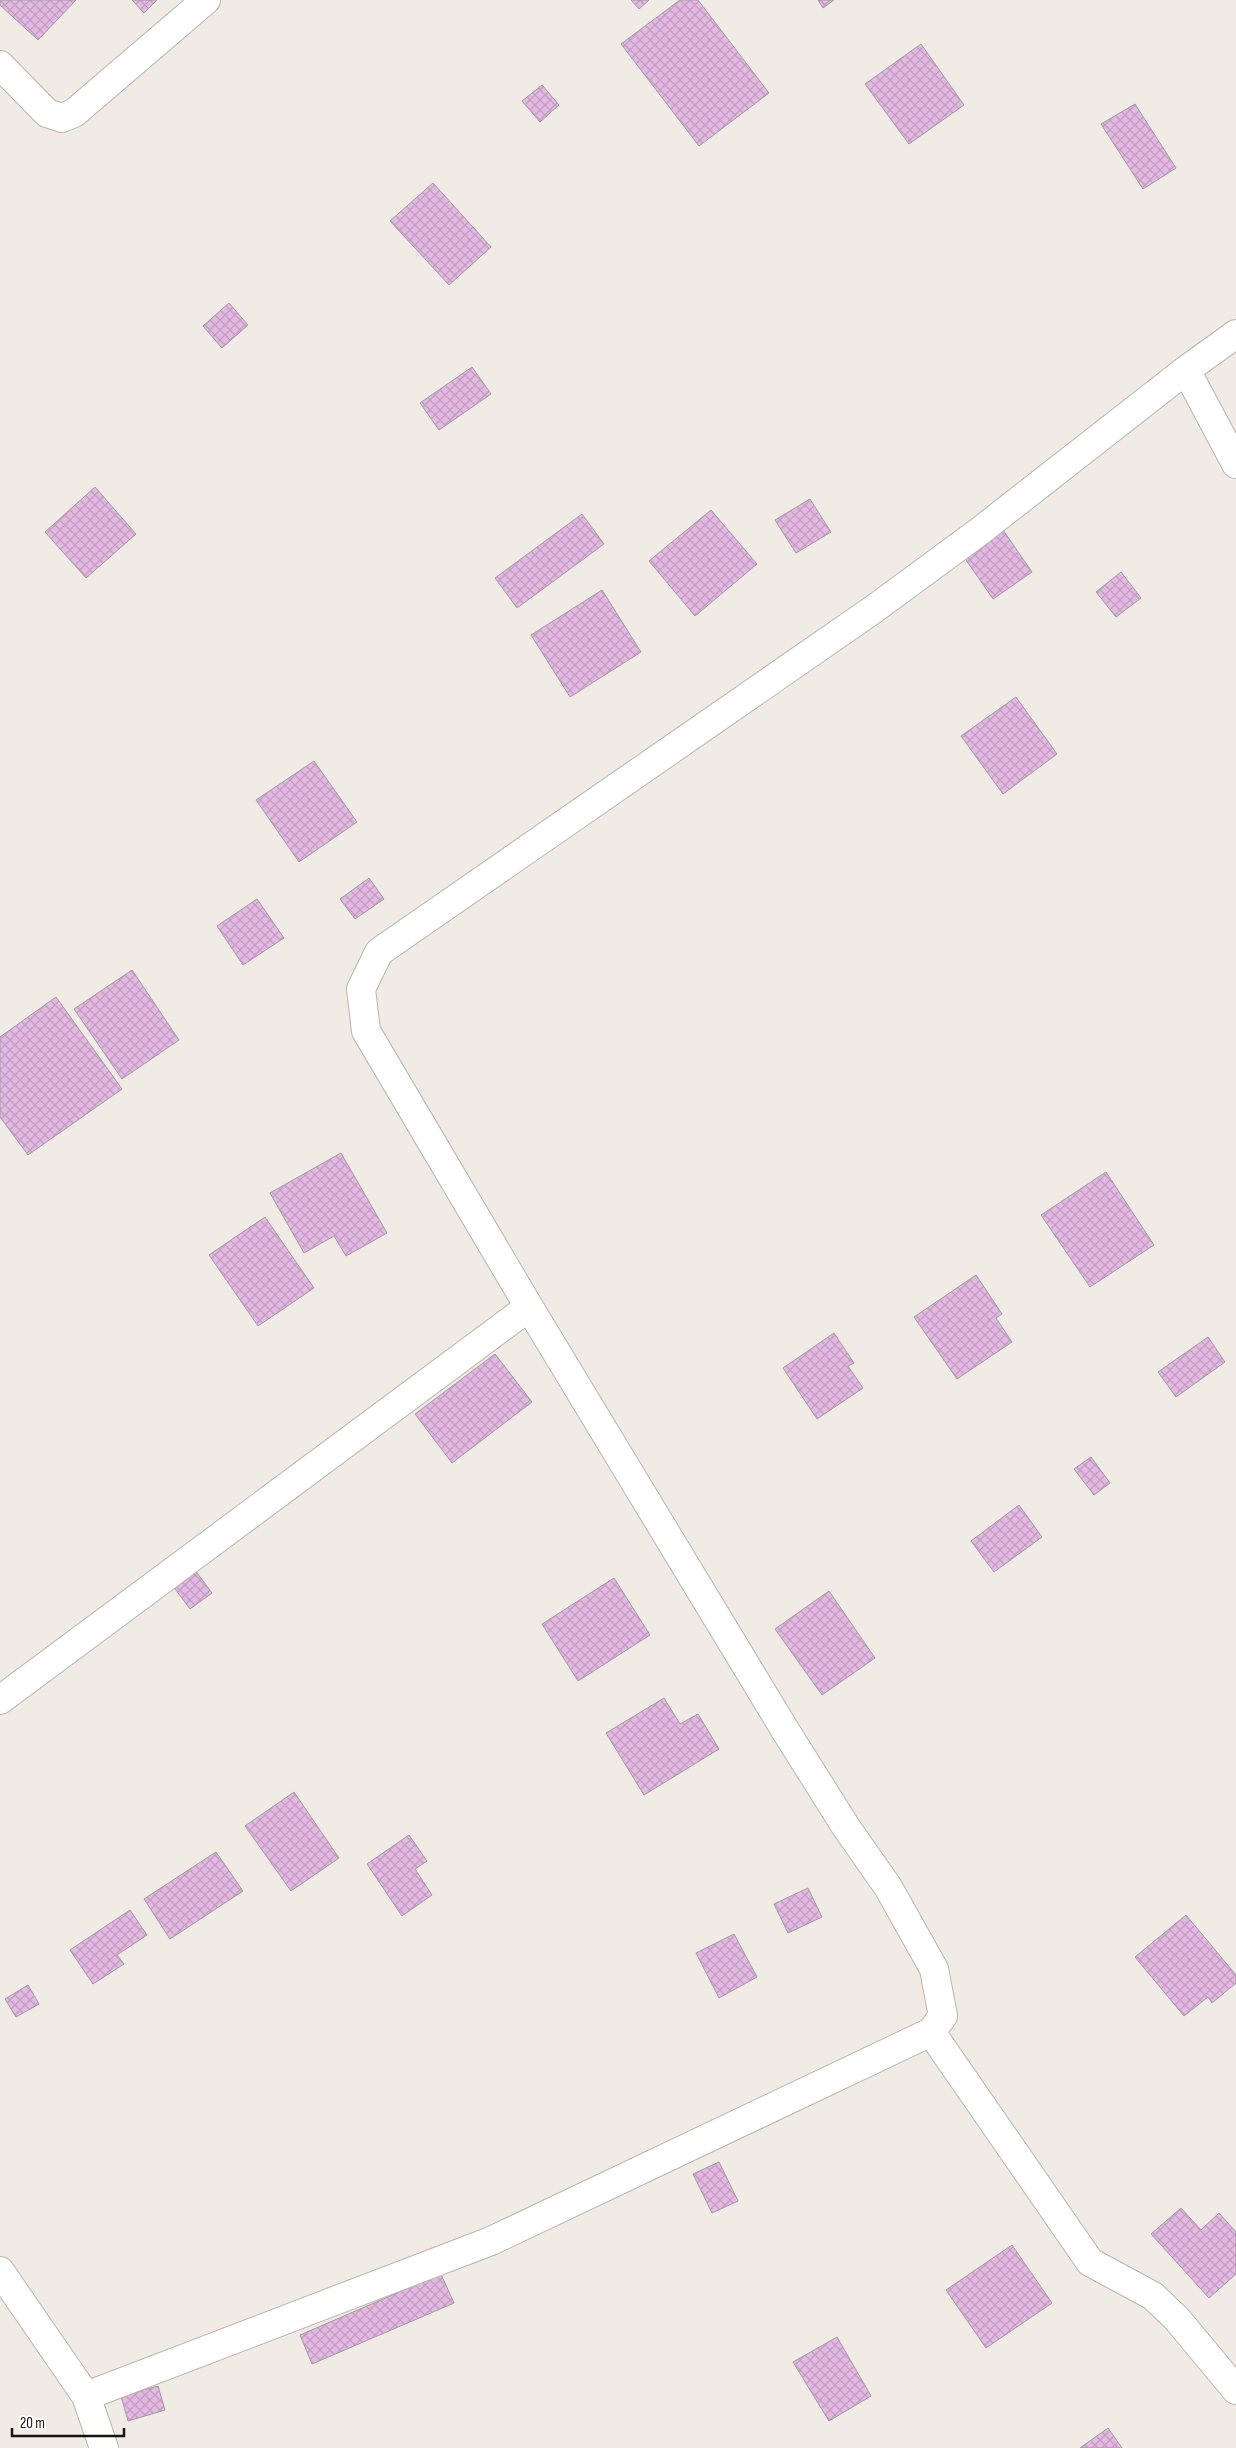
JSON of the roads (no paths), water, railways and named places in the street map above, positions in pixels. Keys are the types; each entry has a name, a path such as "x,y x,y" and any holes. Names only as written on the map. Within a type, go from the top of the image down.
{"street":[{"path":"0,65 47,113 62,118 74,113 206,0"},
{"path":"86,2396 491,2241 931,2032 943,2016 934,1969 888,1887 846,1827 785,1730 529,1307 366,1030 361,989 379,952 874,609 987,525 1186,370 1236,334"},
{"path":"1186,370 1236,464"},
{"path":"0,1700 529,1307"},
{"path":"931,2032 1090,2262 1153,2296 1177,2319 1236,2390"},
{"path":"0,2271 86,2396 104,2448"}]}
